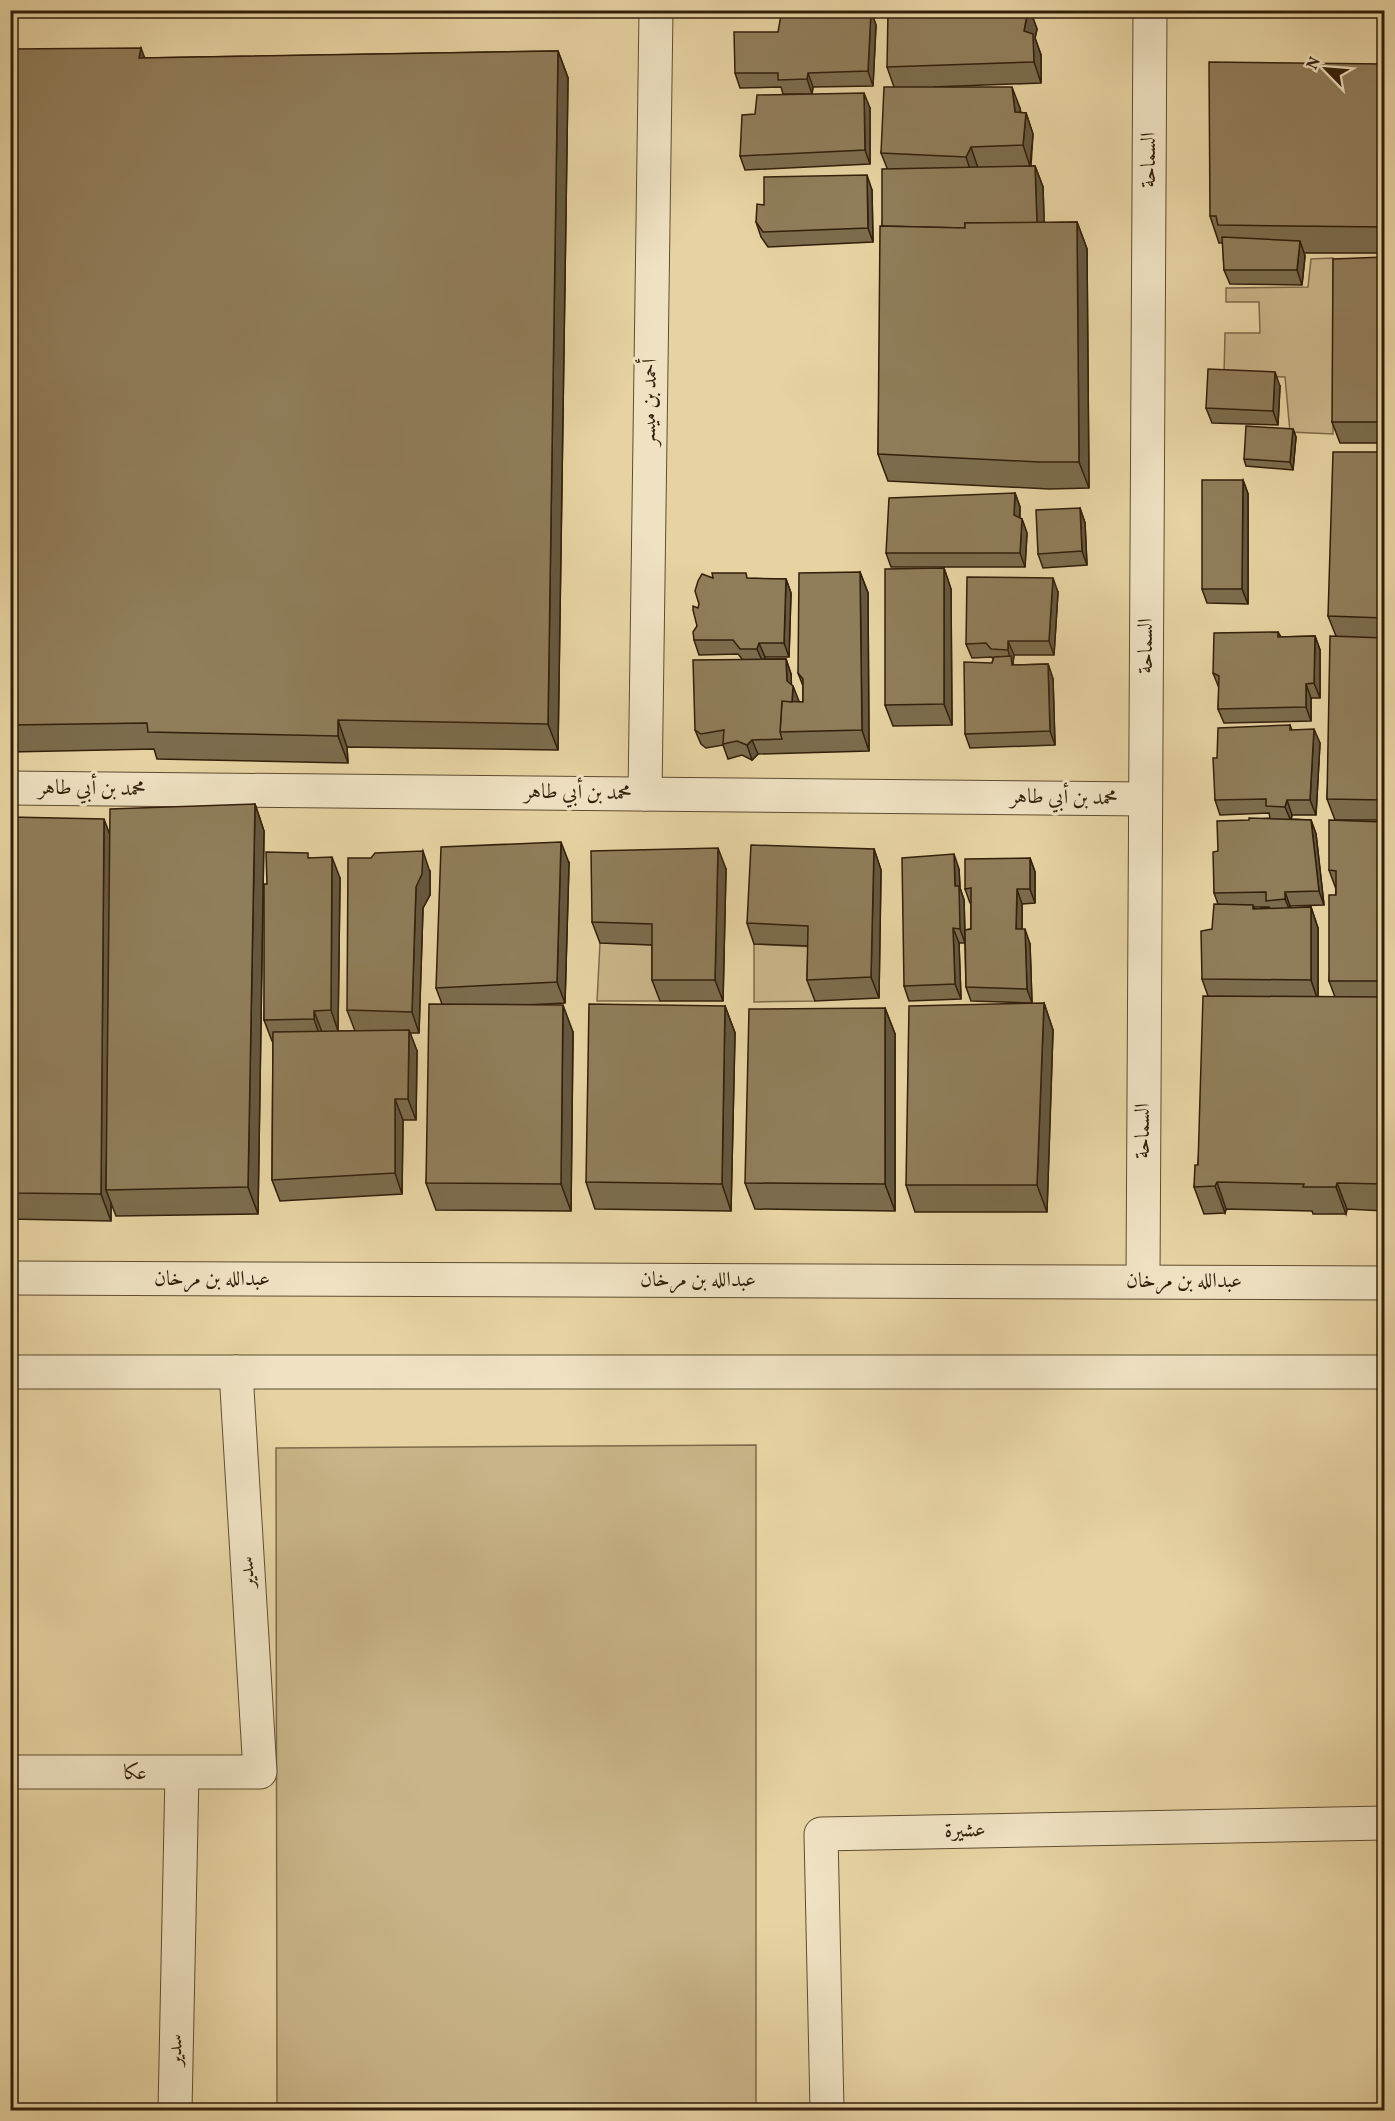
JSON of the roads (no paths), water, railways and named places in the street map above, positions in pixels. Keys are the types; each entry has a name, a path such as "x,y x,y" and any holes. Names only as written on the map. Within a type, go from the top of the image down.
{"street":[{"name":"أحمد بن ميسر","path":"645,794 656,10"},
{"name":"السماحة","path":"1143,1281 1150,10"},
{"name":"محمد بن أبي طاهر","path":"10,788 1145,799"},
{"name":"عبدالله بن مرخان","path":"10,1278 1384,1283"},
{"path":"10,1372 1384,1372"},
{"name":"سدير","path":"236,1372 260,1772"},
{"name":"عكا","path":"10,1773 260,1772"},
{"name":"سدير","path":"175,2110 182,1773"},
{"name":"عشيرة","path":"827,2110 821,1834 1384,1823"}]}
